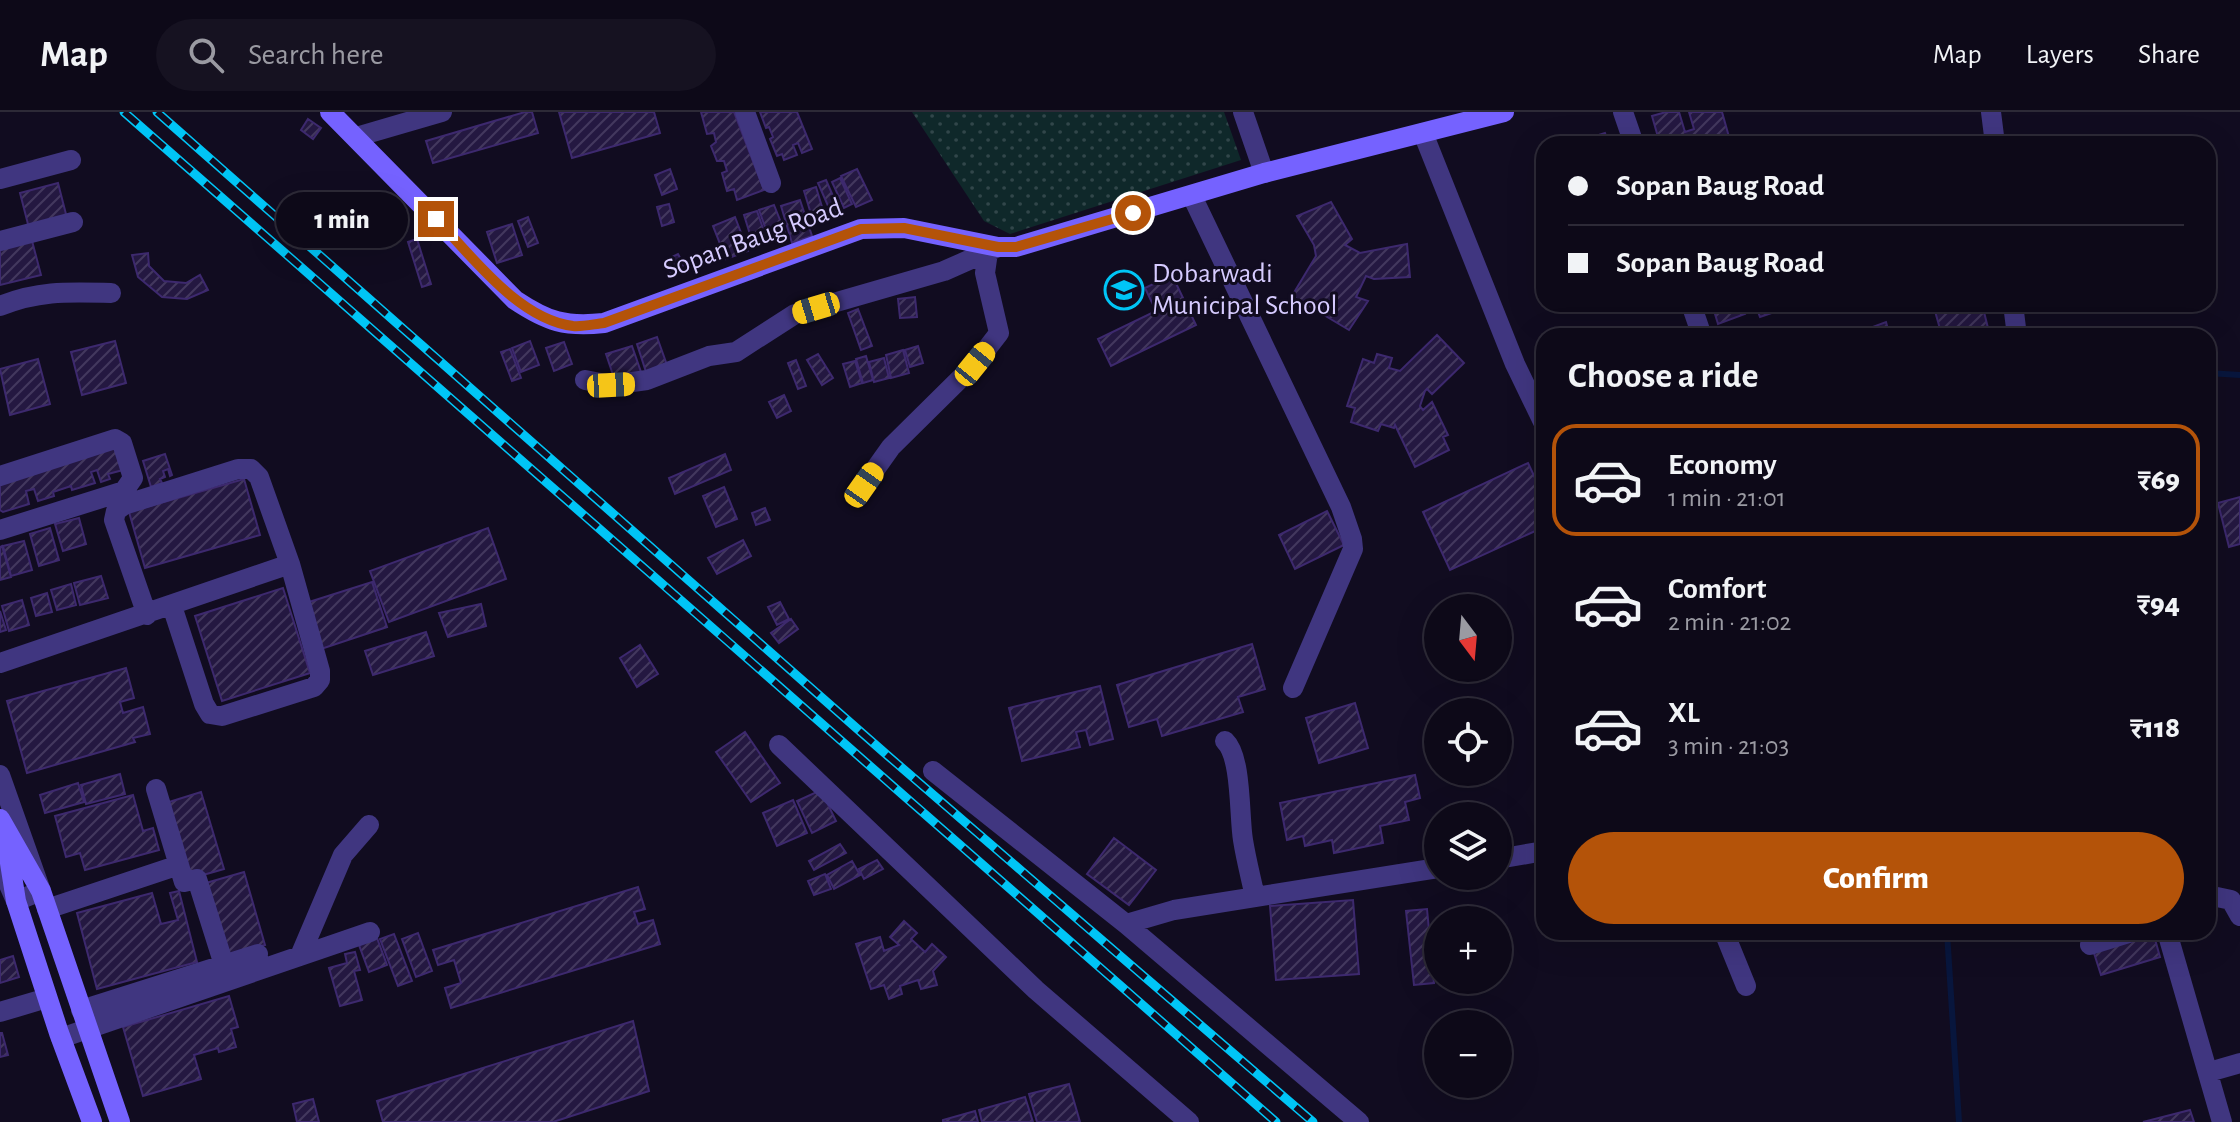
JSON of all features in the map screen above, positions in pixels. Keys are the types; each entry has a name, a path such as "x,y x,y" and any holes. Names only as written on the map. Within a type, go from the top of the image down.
{"street":[{"name":"Sopan Baug Road","path":"330,112 515,300 542,318 574,326 604,323 861,229 904,228 993,250 1016,247 1264,173 1504,112"},
{"path":"356,137 442,112"},
{"path":"745,112 771,183"},
{"path":"1243,112 1264,173"},
{"path":"1623,112 1631,136"},
{"path":"1991,112 1994,136"},
{"path":"1423,133 1515,364 1536,407"},
{"path":"0,179 71,160"},
{"path":"1192,196 1341,507 1352,539 1353,549 1293,688"},
{"path":"0,241 73,222"},
{"path":"585,380 611,385 647,380 709,356 736,352 795,314 944,271 993,250"},
{"path":"864,485 891,447 975,364 999,333 985,273 993,250"},
{"path":"0,306 49,292 111,293"},
{"path":"0,476 115,439 122,443 133,478 124,491 0,530"},
{"path":"147,615 114,520 116,511 124,505 238,469 251,469 259,477 290,564 320,680 314,687 222,716 210,714 172,606"},
{"path":"0,663 290,564"},
{"path":"1225,741 1230,747 1237,774 1243,841 1255,897"},
{"path":"779,745 1036,990 1189,1122"},
{"path":"933,771 1126,924 1359,1122"},
{"path":"0,775 120,1122"},
{"path":"156,789 184,882 197,879 224,965"},
{"path":"300,956 343,855 369,825"},
{"path":"3,826 44,900"},
{"path":"3,826 16,901"},
{"path":"1512,857 1536,852"},
{"path":"0,864 16,901 92,1122"},
{"path":"16,901 44,900 179,865"},
{"path":"1126,924 1174,910 1424,870"},
{"path":"2216,897 2231,900 2240,916"},
{"path":"84,1020 370,932"},
{"path":"1727,940 1746,986"},
{"path":"2090,945 2106,940"},
{"path":"2169,940 2222,1122"},
{"path":"61,1038 84,1020 258,954"},
{"path":"0,1012 47,998"},
{"path":"2209,1072 2240,1063"}],"green space":[{"path":"912,112 1224,112 1241,160 1010,234 984,221"}],"building":[{"path":"532,112 538,133 433,163 426,141"},
{"path":"559,112 654,112 660,133 572,158"},
{"path":"701,112 734,112 764,190 737,200 734,189 727,191 722,173 727,171 724,161 717,161 711,146 716,142 714,133 707,134"},
{"path":"760,112 797,112 812,149 802,153 798,143 793,145 797,155 784,160 782,154 777,156 770,139 773,137"},
{"path":"1679,112 1685,132 1694,129 1689,112 1722,112 1729,136 1658,136 1652,116"},
{"path":"308,119 321,128 313,139 301,130"},
{"path":"670,169 677,189 662,195 655,175"},
{"path":"857,169 872,200 856,207 841,176"},
{"path":"840,178 852,204 844,208 832,182"},
{"path":"826,180 840,212 832,215 818,183"},
{"path":"58,183 68,222 30,232 20,193"},
{"path":"816,187 826,220 814,224 804,191"},
{"path":"800,200 812,236 792,243 781,206"},
{"path":"1331,202 1352,239 1345,245 1360,253 1407,244 1410,277 1374,279 1366,276 1356,297 1368,301 1349,330 1292,296 1316,256 1314,245 1297,216"},
{"path":"669,204 674,222 662,226 657,207"},
{"path":"774,205 786,235 770,241 759,210"},
{"path":"757,211 767,240 753,244 744,215"},
{"path":"528,217 538,243 528,247 518,221"},
{"path":"735,217 748,251 726,259 713,226"},
{"path":"512,224 522,255 497,263 487,232"},
{"path":"31,237 41,275 0,285 0,245"},
{"path":"417,239 431,284 422,287 408,242"},
{"path":"148,253 149,266 164,281 186,283 200,275 208,290 187,299 162,297 138,277 132,255"},
{"path":"678,254 684,265 670,272 664,261"},
{"path":"1172,275 1196,325 1111,366 1098,339 1156,311 1145,288"},
{"path":"915,297 917,317 900,318 898,299"},
{"path":"858,309 872,346 861,350 848,313"},
{"path":"1714,312 1744,312 1745,314 1718,324"},
{"path":"1758,312 1774,312 1760,317"},
{"path":"1935,312 1984,312 1988,328 1940,328"},
{"path":"1886,322 1888,328 1870,328"},
{"path":"1437,335 1464,363 1432,394 1427,389 1420,406 1423,410 1432,402 1448,435 1443,437 1449,450 1415,467 1395,425 1394,428 1381,424 1378,431 1351,422 1355,408 1347,406 1363,359 1374,363 1377,354 1392,358 1389,368 1400,371"},
{"path":"657,337 667,365 646,372 637,344"},
{"path":"115,341 126,383 82,395 71,352"},
{"path":"530,341 539,365 521,372 512,348"},
{"path":"564,342 572,364 554,371 546,348"},
{"path":"632,346 642,375 616,384 606,354"},
{"path":"918,346 923,363 910,367 905,350"},
{"path":"510,349 521,378 512,381 501,352"},
{"path":"903,350 909,373 891,378 886,355"},
{"path":"818,354 833,378 822,385 807,360"},
{"path":"866,356 873,380 863,383 856,359"},
{"path":"884,358 889,378 874,382 869,362"},
{"path":"38,359 50,404 10,415 0,369"},
{"path":"796,360 806,386 798,389 788,363"},
{"path":"855,361 862,383 850,387 843,364"},
{"path":"784,395 791,411 777,418 769,402"},
{"path":"116,445 123,470 108,474 110,479 101,482 97,470 91,472 95,483 72,490 71,486 38,501 34,489 26,491 29,504 3,512 0,510 0,481"},
{"path":"165,454 172,475 168,469 163,471 165,477 160,479 162,483 151,487 143,461"},
{"path":"725,454 731,470 675,494 669,478"},
{"path":"1528,463 1536,480 1536,531 1450,570 1423,512"},
{"path":"244,479 260,535 145,568 129,512"},
{"path":"724,487 737,519 716,527 703,496"},
{"path":"2240,497 2240,544 2229,547 2218,503"},
{"path":"765,508 770,520 756,525 752,513"},
{"path":"1327,511 1344,545 1295,569 1279,535"},
{"path":"79,518 86,544 63,551 55,524"},
{"path":"50,528 59,560 39,566 30,534"},
{"path":"488,528 506,579 389,622 370,571"},
{"path":"743,540 751,556 717,574 708,558"},
{"path":"24,541 32,570 11,576 3,546"},
{"path":"0,547 11,577 0,580"},
{"path":"101,576 108,598 80,605 74,583"},
{"path":"372,582 387,627 321,649 306,603"},
{"path":"71,584 76,605 57,610 51,590"},
{"path":"283,588 310,673 222,701 195,616"},
{"path":"47,593 52,612 36,616 31,598"},
{"path":"22,600 29,625 9,631 2,606"},
{"path":"780,602 789,619 777,625 768,607"},
{"path":"481,604 486,626 448,637 439,613"},
{"path":"0,611 6,630 0,632"},
{"path":"791,619 798,629 779,643 771,633"},
{"path":"426,632 434,656 373,675 365,651"},
{"path":"1252,644 1265,689 1238,697 1243,712 1162,736 1157,719 1129,727 1117,685"},
{"path":"640,645 658,674 637,687 620,658"},
{"path":"126,668 134,698 120,702 123,713 143,707 150,734 133,738 135,742 27,773 7,701"},
{"path":"1100,686 1113,739 1090,745 1086,730 1076,732 1080,747 1022,761 1009,708"},
{"path":"1355,703 1368,748 1319,763 1306,718"},
{"path":"745,732 780,783 751,802 716,752"},
{"path":"120,774 125,794 86,804 81,785"},
{"path":"1415,775 1420,798 1405,802 1409,820 1380,826 1383,843 1334,853 1332,840 1305,846 1303,836 1287,840 1280,803"},
{"path":"78,783 84,802 45,813 40,795"},
{"path":"821,790 836,821 812,833 797,801"},
{"path":"201,792 224,869 189,879 166,803"},
{"path":"133,795 143,831 153,828 159,850 85,870 80,853 66,857 55,816"},
{"path":"793,800 807,833 777,846 763,813"},
{"path":"1114,838 1156,870 1129,905 1087,874"},
{"path":"840,844 846,853 814,870 809,861"},
{"path":"877,860 883,869 864,879 859,869"},
{"path":"852,861 860,875 834,889 827,875"},
{"path":"244,872 265,945 226,956 206,883"},
{"path":"825,874 831,889 814,895 808,881"},
{"path":"638,887 645,909 634,912 638,924 653,920 660,944 451,1008 445,988 461,983 454,960 438,965 433,950"},
{"path":"179,891 197,962 97,989 77,913 152,893 161,924 178,920 170,893"},
{"path":"1353,900 1359,974 1276,980 1270,906"},
{"path":"1424,909 1424,984 1414,985 1406,911"},
{"path":"904,921 917,933 911,939 925,952 932,944 946,957 933,971 937,985 921,989 918,980 900,986 902,994 889,999 884,985 871,989 856,944 880,937 884,951 899,945 890,937"},
{"path":"418,933 432,971 416,977 402,939"},
{"path":"394,934 412,981 398,986 380,939"},
{"path":"377,938 387,965 369,972 359,945"},
{"path":"2126,940 2155,940 2160,957 2101,975 2093,950"},
{"path":"355,952 360,970 354,971 362,1000 340,1006 329,968 347,963 345,954"},
{"path":"13,956 19,977 0,983 0,960"},
{"path":"229,996 238,1027 231,1029 236,1047 194,1055 201,1079 143,1096 123,1027"},
{"path":"633,1021 649,1091 553,1122 383,1122 377,1101"},
{"path":"0,1033 8,1055 0,1057"},
{"path":"1069,1084 1080,1122 1037,1122 1029,1094"},
{"path":"1025,1097 1033,1122 982,1122 979,1110"},
{"path":"313,1099 319,1122 297,1122 293,1104"},
{"path":"2190,1110 2194,1122 2143,1122"},
{"path":"975,1111 978,1122 943,1122 943,1120"}],"waterway":[{"path":"2216,374 2240,375"},
{"path":"1948,940 1959,1122"}],"railway":[{"path":"124,112 1276,1122"},
{"path":"157,112 887,755 1313,1122"}],"place":[{"name":"Dobarwadi Municipal School","path":"1124,290"}],"route":[{"path":"436,219 515,300 542,318 574,326 604,323 861,229 904,228 998,247 1016,247 1133,213"}]}
